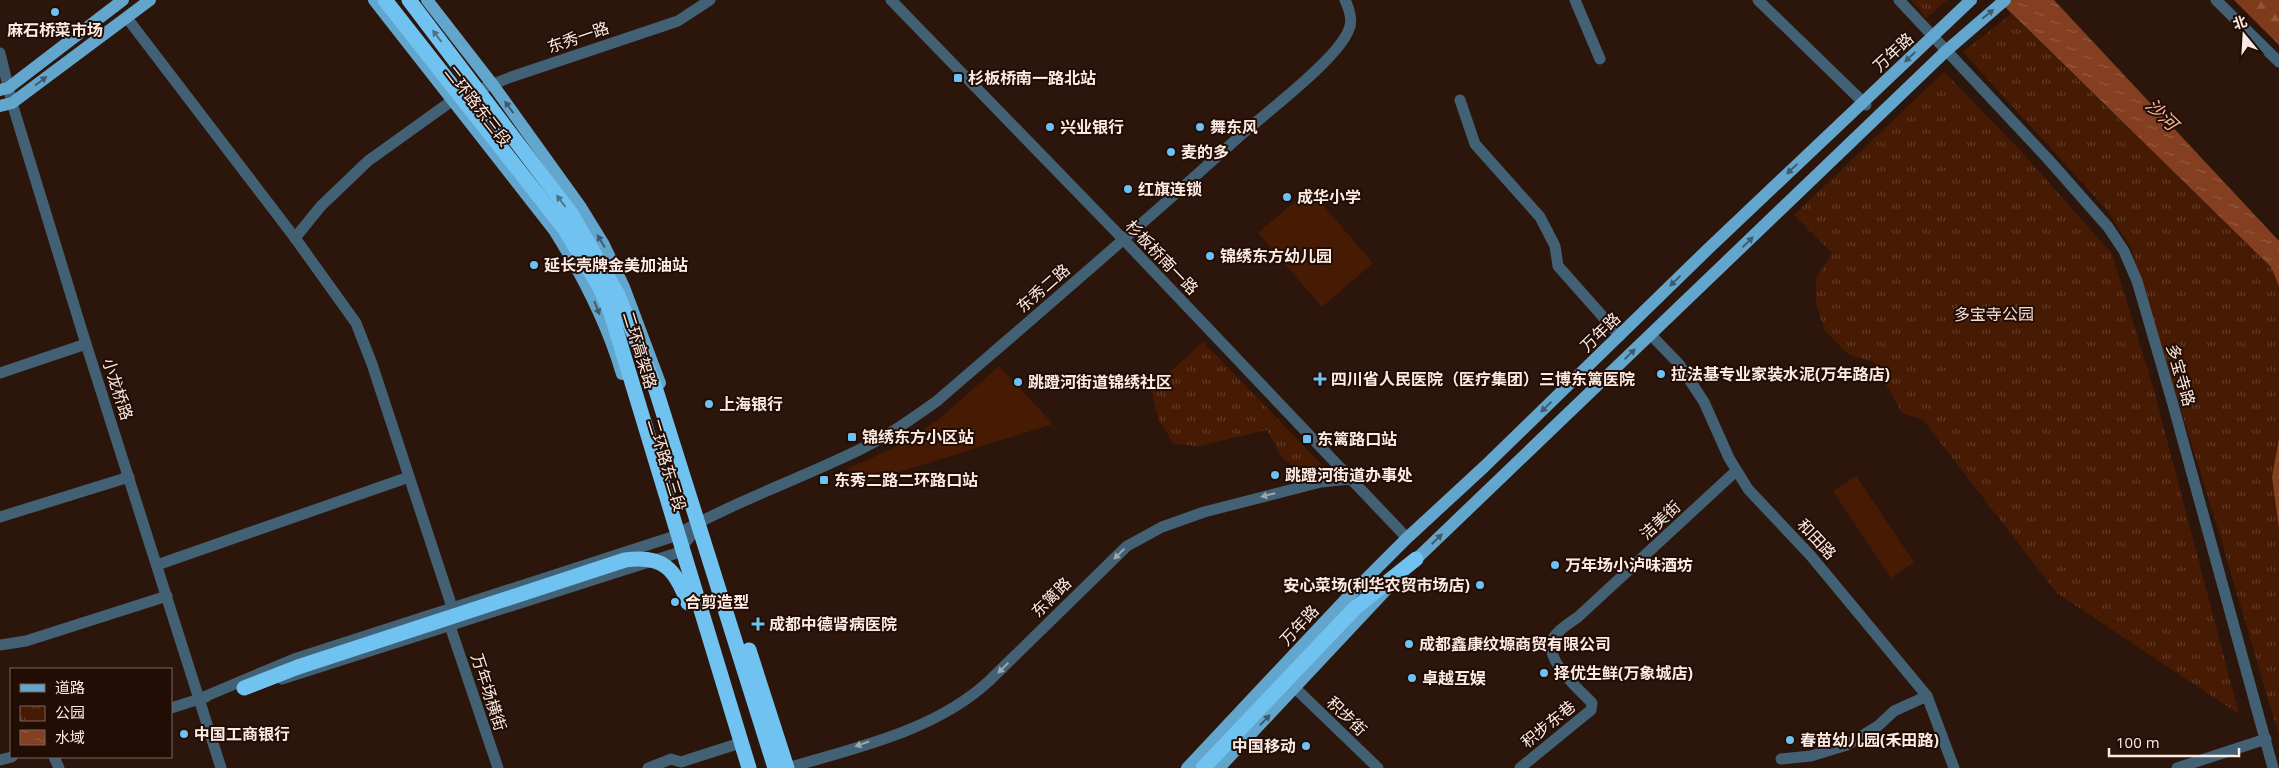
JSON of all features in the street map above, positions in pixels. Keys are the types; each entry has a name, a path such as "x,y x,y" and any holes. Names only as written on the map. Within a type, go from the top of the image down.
{"highway":[{"name":"二环高架路","path":"385,0 564,228 599,286 612,319 716,666 749,768"},
{"name":"二环高架路","path":"409,0 572,214 618,295 655,386 699,514 776,768"},
{"path":"699,514 720,558 787,768"},
{"path":"244,688 298,667 625,560 643,558 658,561 668,567 680,582 698,630 716,666"},
{"path":"1203,768 1356,608 1416,559"}],"main road":[{"path":"4,89 122,0"},
{"path":"6,105 150,0"},
{"name":"二环路东三段","path":"374,0 554,230 586,282 620,367 745,768"},
{"name":"二环路东三段","path":"426,0 493,85 580,206 615,265 652,358 699,514"},
{"name":"万年路","path":"1187,768 1406,538 1486,466 1971,0"},
{"path":"1219,768 1416,559 1971,27 2005,0"}],"street":[{"name":"东秀一路","path":"295,238 321,206 368,161 453,100 511,77 678,21 710,0"},
{"name":"杉板桥南一路","path":"891,0 1124,240 1406,538"},
{"name":"东秀二路","path":"199,699 294,659 672,537 699,514 864,448 904,424 937,401 1124,240 1310,75 1340,44 1350,28 1350,15 1345,0"},
{"path":"1575,0 1600,59"},
{"path":"1758,0 1864,104"},
{"name":"多宝寺路","path":"1898,0 2048,159 2108,227 2124,251 2137,282 2170,391 2274,768"},
{"path":"2216,0 2279,62"},
{"path":"127,18 295,238 356,323 452,608"},
{"name":"小龙桥路","path":"0,53 6,105 86,344 221,768"},
{"path":"1460,100 1475,144 1540,218 1555,246 1558,266 1620,336"},
{"name":"和田路","path":"1651,335 1679,364 1704,402 1736,471 1764,508 1834,582 1927,696 1954,768"},
{"path":"0,373 86,344"},
{"name":"洁美街","path":"1592,703 1554,660 1550,647 1555,636 1736,471"},
{"path":"0,517 128,477"},
{"path":"157,565 409,477"},
{"name":"东篱路","path":"787,768 918,726 965,702 989,681 1127,546 1162,527 1204,512 1321,482 1350,479"},
{"path":"172,708 199,699 301,674 678,553 699,514"},
{"path":"0,645 26,641 167,596"},
{"name":"万年场横街","path":"450,626 498,768"},
{"name":"积步街","path":"1295,688 1378,768"},
{"path":"1781,759 1812,756 1847,745 1878,726 1894,711 1927,696"},
{"name":"积步东巷","path":"1520,768 1533,764 1591,710 1592,703"},
{"path":"2177,768 2266,739"},
{"path":"648,768 671,760 681,762 737,744"}],"green space":[{"path":"1911,0 1947,0 1926,18"},
{"path":"2234,0 2279,0 2279,45"},
{"path":"2011,14 2271,267 2279,286 2279,438 2272,477 2279,529 2279,736 2221,539 2131,248 2108,211 1963,52"},
{"name":"多宝寺公园","path":"1944,72 2019,149 2112,254 2153,387 2239,714 2057,593 1923,420 1902,413 1874,362 1848,354 1825,331 1816,304 1816,278 1832,253 1794,215"},
{"path":"1309,189 1373,263 1322,307 1258,233"},
{"path":"1203,342 1321,464 1325,473 1321,476 1298,482 1291,463 1282,458 1267,430 1199,446 1174,444 1159,421 1151,389"},
{"path":"999,366 1053,424 867,482 860,475 846,469 892,449 938,420"},
{"path":"1856,476 1914,562 1891,578 1833,491"}],"water":[{"path":"1998,0 2054,0 2279,241 2279,286 2271,267"},
{"path":"2279,438 2279,529 2272,477"}],"place":[{"name":"麻石桥菜市场","path":"55,12"},
{"name":"杉板桥南一路北站","path":"958,78"},
{"name":"兴业银行","path":"1050,127"},
{"name":"舞东风","path":"1200,127"},
{"name":"麦的多","path":"1171,152"},
{"name":"红旗连锁","path":"1128,189"},
{"name":"成华小学","path":"1287,197"},
{"name":"锦绣东方幼儿园","path":"1210,256"},
{"name":"延长壳牌金美加油站","path":"534,265"},
{"name":"拉法基专业家装水泥(万年路店)","path":"1661,374"},
{"name":"四川省人民医院（医疗集团）三博东篱医院","path":"1320,379"},
{"name":"跳蹬河街道锦绣社区","path":"1018,382"},
{"name":"上海银行","path":"709,404"},
{"name":"锦绣东方小区站","path":"852,437"},
{"name":"东篱路口站","path":"1307,439"},
{"name":"跳蹬河街道办事处","path":"1275,475"},
{"name":"东秀二路二环路口站","path":"824,480"},
{"name":"万年场小泸味酒坊","path":"1555,565"},
{"name":"安心菜场(利华农贸市场店)","path":"1480,585"},
{"name":"合剪造型","path":"675,602"},
{"name":"成都中德肾病医院","path":"758,624"},
{"name":"成都鑫康纹塬商贸有限公司","path":"1409,644"},
{"name":"择优生鲜(万象城店)","path":"1544,673"},
{"name":"卓越互娱","path":"1412,678"},
{"name":"中国工商银行","path":"184,734"},
{"name":"春苗幼儿园(禾田路)","path":"1790,740"},
{"name":"中国移动","path":"1306,746"}],"water label":[{"name":"沙河","path":"2162,114"}]}
